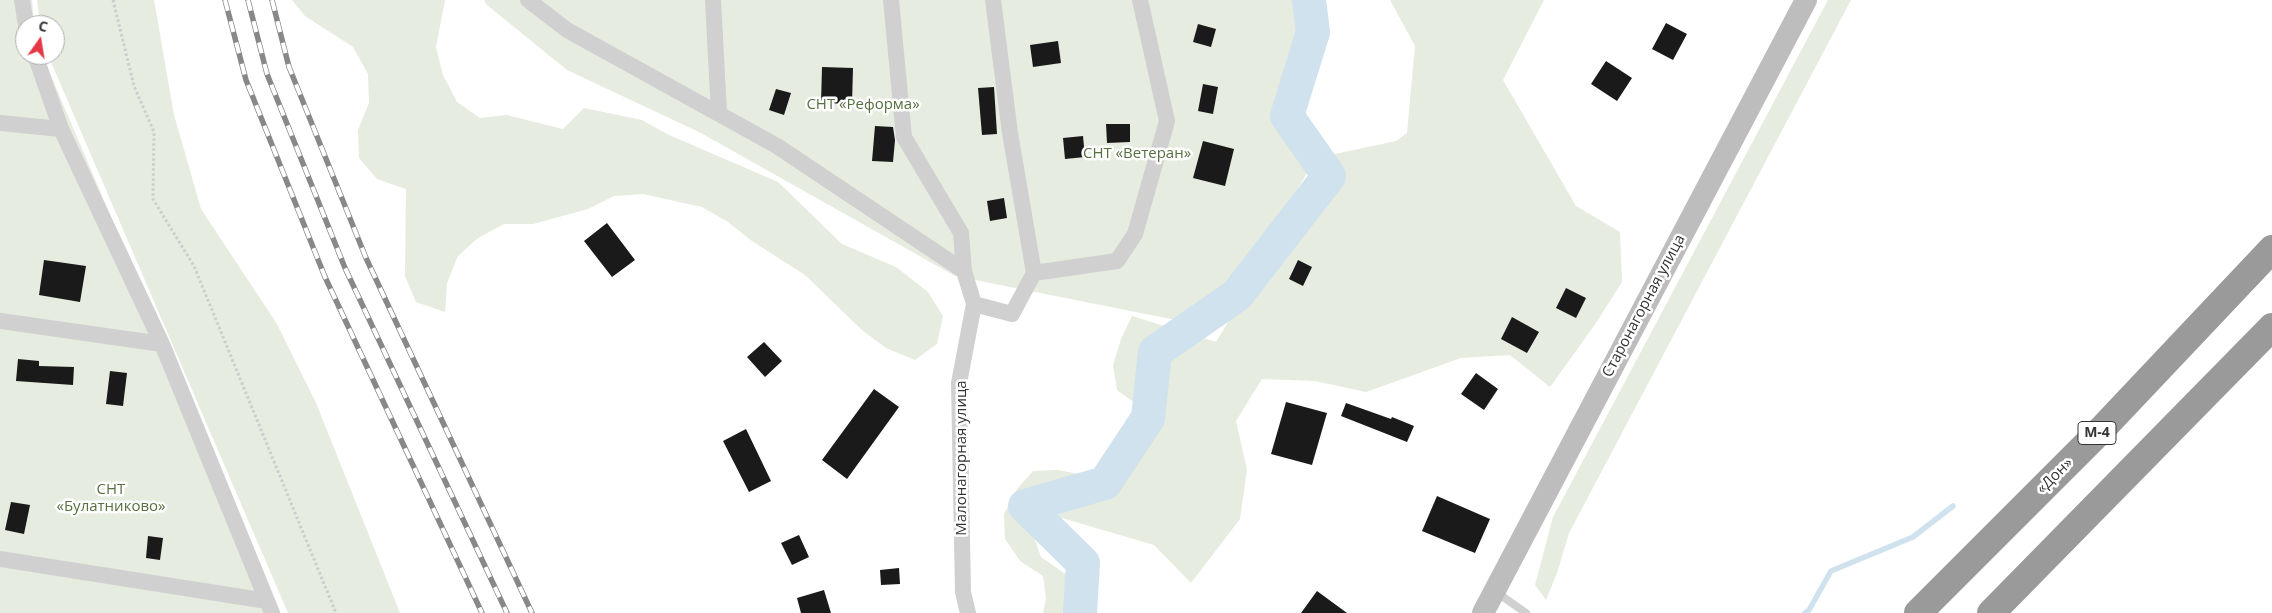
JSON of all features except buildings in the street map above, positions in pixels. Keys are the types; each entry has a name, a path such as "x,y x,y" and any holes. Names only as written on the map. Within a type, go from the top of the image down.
{"highway":[{"name":"«Дон»","path":"1918,613 2100,430 2272,249"},
{"path":"1990,613 2272,326"}],"main road":[{"name":"Старонагорная улица","path":"1483,613 1806,0"}],"street":[{"path":"22,0 24,15"},
{"path":"528,0 567,30 777,146 964,270"},
{"path":"713,0 718,113"},
{"path":"891,0 904,137 961,233 964,270 974,304 1012,314 1034,273 1010,133 993,0"},
{"path":"1034,273 1117,261 1135,234 1167,121 1140,0"},
{"path":"39,65 61,129 162,344 270,607"},
{"path":"0,123 61,129"},
{"name":"Малонагорная улица","path":"968,613 963,592 959,383 974,304"},
{"path":"0,321 162,344"},
{"path":"0,559 270,607"}],"lane":[{"path":"1494,590 1526,613"}],"path":[{"path":"113,0 134,86 154,132 153,199 194,266 336,613"}],"green space":[{"name":"СНТ «Булатниково»","path":"0,0 32,0 33,15 15,15 15,65 46,65 280,613 0,613"},
{"path":"37,0 154,0 174,115 201,209 277,324 316,403 400,613 288,613 52,65 65,65 65,15 39,15"},
{"path":"292,0 445,0 436,47 443,75 457,102 480,118 507,115 563,129 584,108 642,120 667,134 778,182 842,244 896,267 928,292 943,316 937,344 915,360 886,348 862,330 805,275 752,241 728,222 702,207 643,194 614,196 588,209 533,224 504,224 478,238 458,256 447,283 445,312 416,302 405,276 406,189 377,179 359,158 358,130 369,103 368,74 353,47 305,16"},
{"path":"484,0 1304,0 1307,173 1216,328 955,276 701,133 567,70 487,5"},
{"path":"1390,0 1544,0 1503,80 1576,206 1620,232 1622,282 1596,323 1550,387 1510,355 1461,358 1366,392 1315,381 1262,379 1236,421 1247,470 1240,519 1191,583 1154,545 1055,516 1030,526 1041,557 1071,578 1069,613 1043,613 1046,598 1043,576 1020,561 1005,539 1004,514 1017,489 1033,471 1058,470 1084,475 1109,467 1130,454 1144,431 1139,406 1117,390 1113,365 1121,339 1132,316 1216,342 1330,155 1396,141 1407,133 1415,46"},
{"path":"1828,0 1851,0 1569,533 1557,573 1546,600 1535,585 1553,517"}],"waterway":[{"path":"1080,613 1083,563 1025,506 1105,483 1148,418 1155,352 1237,295 1329,176 1287,116 1313,32 1309,0"},
{"path":"1805,613 1809,610 1831,571 1913,537 1953,506"}],"railway":[{"path":"225,0 246,80 325,277 482,613"},
{"path":"248,0 267,74 345,268 507,613"},
{"path":"272,0 289,67 366,258 532,613"}],"park label":[{"name":"СНТ «Реформа»","path":"863,105"},
{"name":"СНТ «Ветеран»","path":"1137,154"}]}
